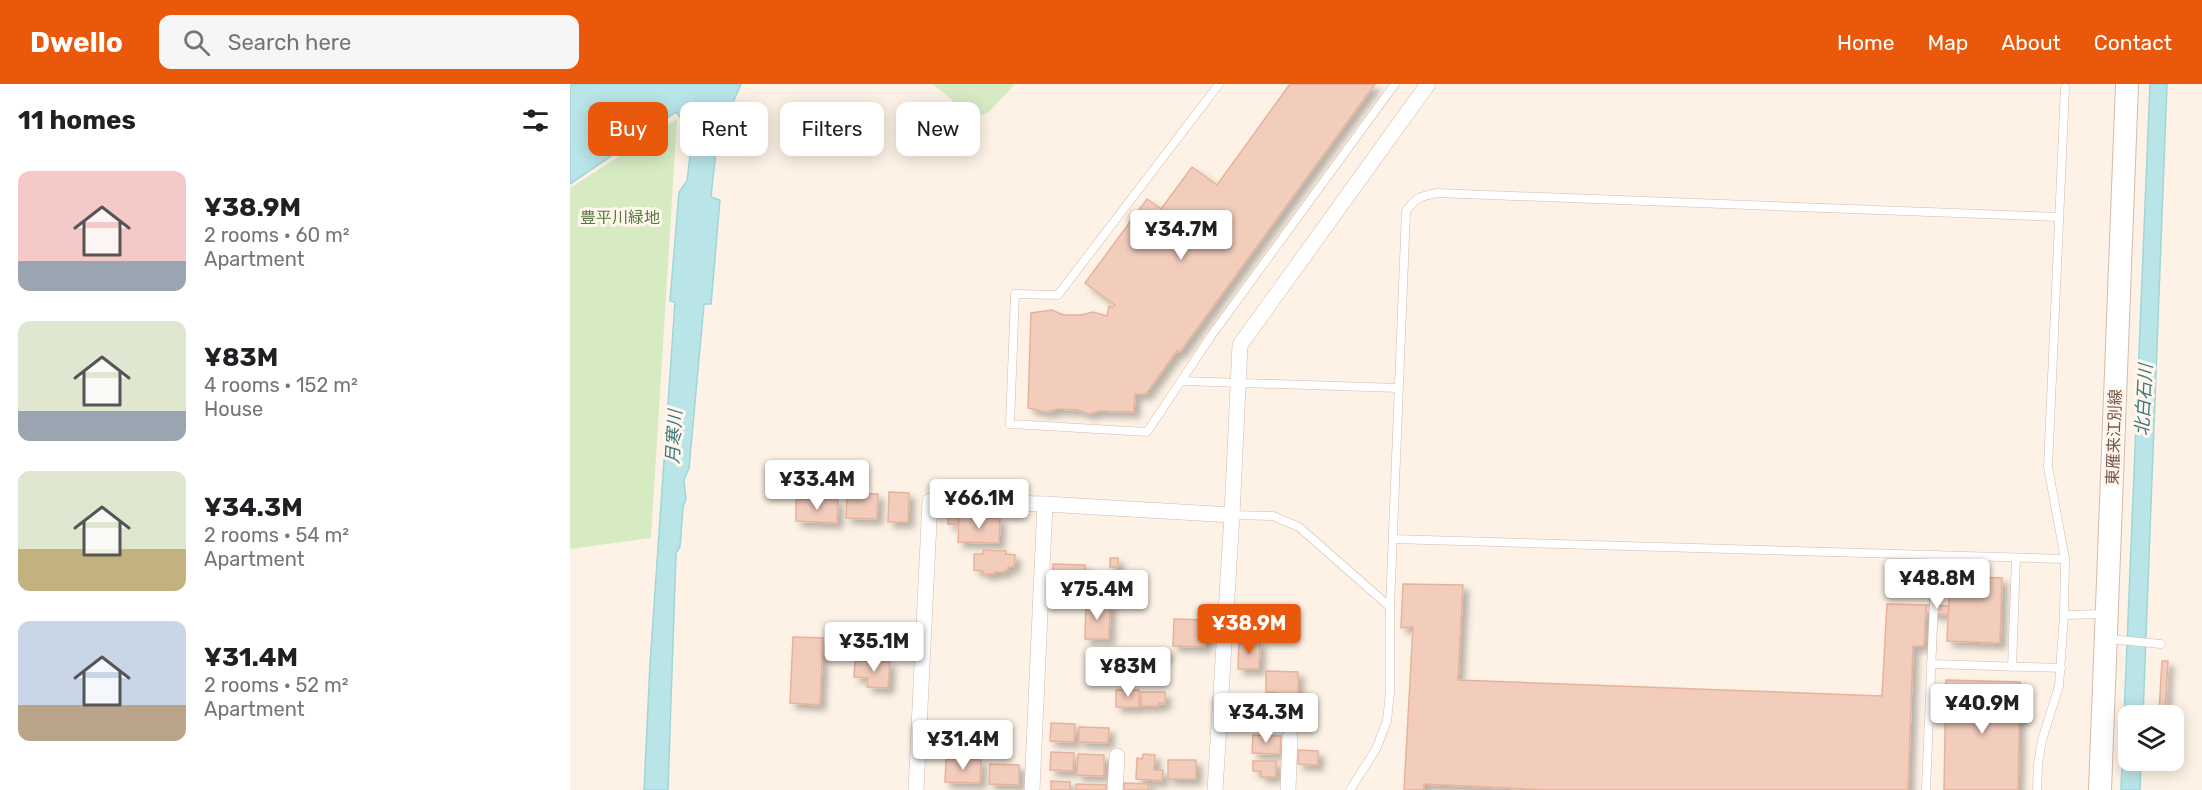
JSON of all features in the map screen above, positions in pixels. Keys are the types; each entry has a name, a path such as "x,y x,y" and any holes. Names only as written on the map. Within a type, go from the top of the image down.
{"main road":[{"name":"東雁来江別線","path":"2100,790 2113,640 2107,614 2127,84"}],"street":[{"path":"1215,790 1232,515 1236,384 1240,345 1428,84"},
{"path":"916,790 930,501 1045,504 1232,515"},
{"path":"1032,790 1045,504"},
{"path":"1288,790 1290,737"},
{"path":"1115,790 1117,756"}],"lane":[{"path":"1219,84 1058,295 1015,294 1010,424 1147,432 1218,327 1395,84"},
{"path":"2037,790 2042,740 2060,686 2064,615 2065,559 2048,467 2065,88"},
{"path":"1350,790 1376,749 1387,721 1390,692 1390,607 1406,212 1413,201 1420,196 1437,193 2058,217"},
{"path":"1181,381 1398,388"},
{"path":"1232,515 1273,516 1299,527 1390,607"},
{"path":"1393,539 2065,559"},
{"path":"1926,789 1936,555"},
{"path":"2012,667 2016,558"},
{"path":"2064,615 2107,614"},
{"path":"2113,640 2161,644"},
{"path":"1931,664 2061,668"}],"green space":[{"path":"933,84 1015,84 989,112 980,116 980,102 954,102"},
{"name":"豊平川緑地","path":"677,119 651,538 570,549 570,188 620,156 668,156 668,125"}],"water":[{"path":"570,84 741,84 733,102 680,102 680,117 676,112 668,117 668,102 588,102 588,156 611,156 570,184"},
{"name":"北白石川","path":"2150,84 2167,84 2143,705 2124,705"},
{"name":"月寒川","path":"690,156 715,156 711,197 720,200 711,304 704,304 689,468 684,480 686,499 683,507 680,547 676,553 668,790 644,790 650,664 675,302 670,301 679,192 687,181"},
{"path":"2122,771 2141,771 2140,790 2121,790"}],"building":[{"path":"1290,84 1375,84 1180,352 1177,351 1146,394 1135,394 1134,412 1099,411 1089,414 1078,410 1058,409 1047,412 1028,408 1031,313 1052,310 1063,315 1093,312 1107,316 1109,306 1112,308 1115,305 1085,283 1147,199 1161,209 1192,167 1217,185"},
{"path":"889,492 909,493 908,522 888,522"},
{"path":"847,493 878,494 877,519 846,518"},
{"path":"796,499 838,500 837,523 796,521"},
{"path":"959,517 1000,518 999,543 958,542"},
{"path":"948,518 958,518 958,524 948,524"},
{"path":"983,550 1006,551 1006,554 1015,555 1014,567 1008,567 1005,572 995,572 995,574 983,574 983,571 974,570 974,554 983,554"},
{"path":"1110,558 1118,558 1118,567 1110,567"},
{"path":"1053,564 1085,565 1085,583 1053,583"},
{"path":"1950,576 2002,578 2000,643 1947,641"},
{"path":"1403,584 1463,585 1458,680 1882,696 1887,604 1926,605 1924,646 1913,646 1908,790 1546,790 1424,784 1424,790 1404,790 1413,627 1401,628"},
{"path":"1086,603 1110,604 1109,639 1085,639"},
{"path":"1926,605 1949,606 1948,615 1926,613"},
{"path":"1174,619 1207,620 1206,647 1173,646"},
{"path":"793,637 823,638 820,705 790,703"},
{"path":"1239,641 1260,641 1259,669 1238,669"},
{"path":"1155,649 1167,649 1167,657 1154,656"},
{"path":"855,661 890,662 888,688 867,687 868,678 854,677"},
{"path":"2162,661 2168,661 2165,705 2159,705"},
{"path":"1266,671 1298,672 1298,696 1277,696 1277,693 1266,692"},
{"path":"1946,680 2020,682 2018,790 1944,790"},
{"path":"1116,690 1139,690 1139,707 1116,707"},
{"path":"1141,692 1165,692 1165,704 1141,706"},
{"path":"1051,723 1075,724 1074,742 1050,741"},
{"path":"1079,727 1109,728 1108,743 1079,742"},
{"path":"1253,735 1281,736 1280,754 1252,753"},
{"path":"1298,750 1318,751 1318,765 1298,764"},
{"path":"1051,752 1074,753 1073,771 1050,770"},
{"path":"1078,754 1104,755 1104,776 1077,775"},
{"path":"1143,754 1155,755 1154,770 1163,770 1162,781 1136,779 1137,758 1142,759"},
{"path":"946,759 981,760 980,783 945,782"},
{"path":"1168,760 1196,760 1196,779 1168,779"},
{"path":"1253,761 1276,761 1276,777 1261,777 1261,771 1253,771"},
{"path":"990,764 1019,765 1019,785 989,784"},
{"path":"1051,781 1070,782 1070,790 1051,790"},
{"path":"1124,783 1149,784 1148,790 1124,790"},
{"path":"1076,784 1106,785 1106,790 1076,790"}]}
